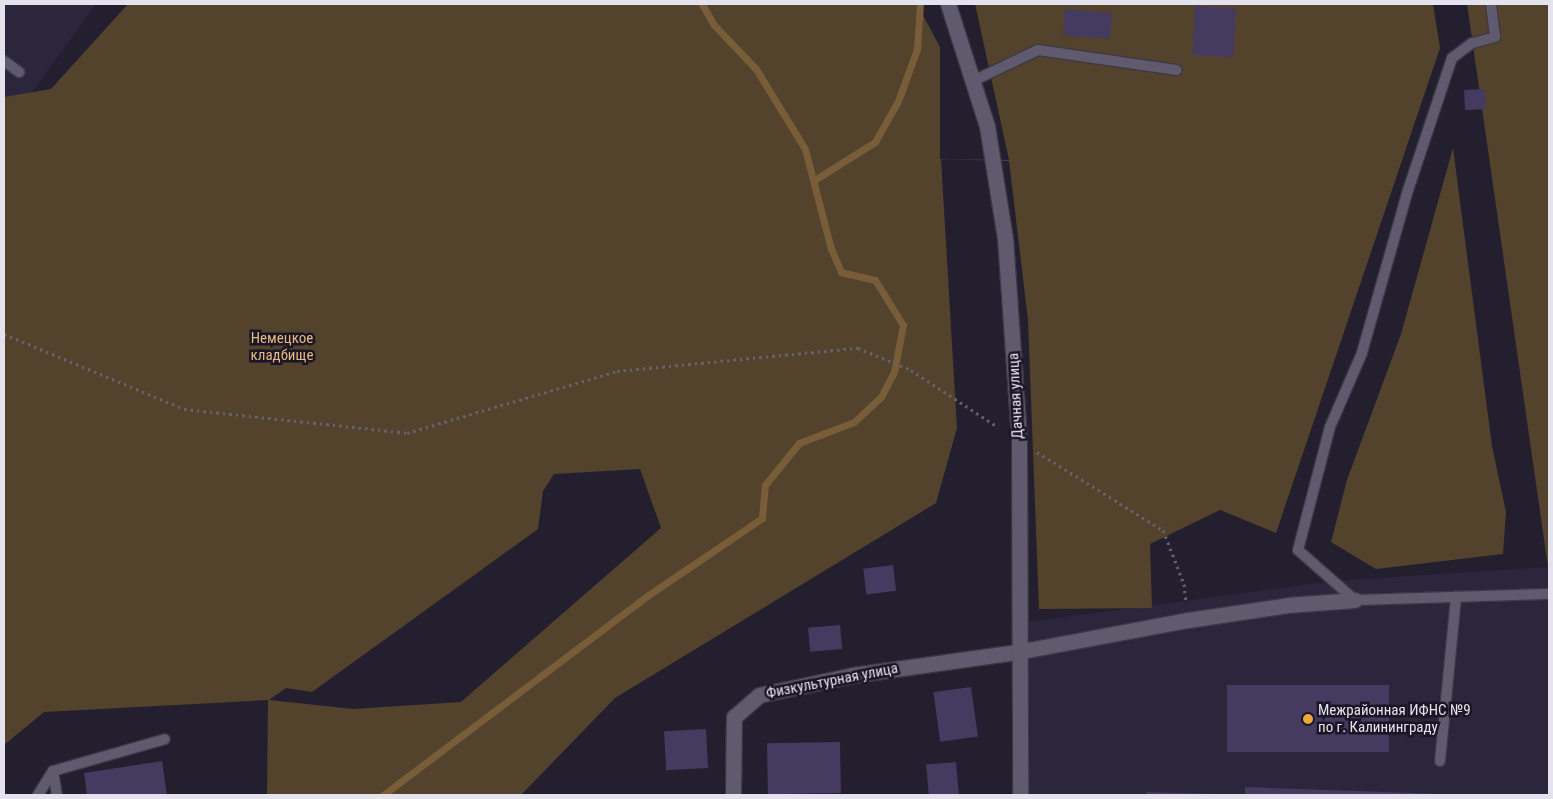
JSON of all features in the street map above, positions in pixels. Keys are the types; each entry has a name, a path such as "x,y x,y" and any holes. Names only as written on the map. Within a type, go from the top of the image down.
{"street":[{"name":"Дачная улица","path":"948,4 975,80 1005,238 1018,440 1017,652 1020,795"},
{"name":"Физкультурная улица","path":"733,795 734,717 759,695 853,675 1017,652 1188,620 1288,605 1355,600"}],"lane":[{"path":"1491,4 1495,37 1472,43 1452,58 1408,190 1362,353 1330,427 1298,550 1355,600 1549,594"},
{"path":"975,80 1038,50 1177,70"},
{"path":"4,61 20,72"},
{"path":"1440,761 1456,597"},
{"path":"38,795 53,771 165,739"},
{"path":"53,771 57,795"}],"path":[{"path":"4,334 184,409 407,433 617,371 858,348 910,370 1162,530 1184,584 1188,620"}],"shaded area":[{"path":"4,4 96,4 22,106 4,108"},
{"path":"1548,567 1549,795 1024,795 1020,623 1333,581"}],"green space":[{"name":"Немецкое кладбище","path":"128,4 917,4 940,47 940,159 957,428 936,503 615,698 521,795 267,795 268,700 44,712 4,745 4,97 51,89","holes":["640,469 661,528 461,702 353,709 269,700 286,688 312,692 538,529 543,491 554,474"]},
{"path":"975,4 1433,4 1440,48 1276,533 1220,510 1150,544 1152,608 1039,609 1028,320 1009,161 942,159 1009,160"},
{"path":"1467,4 1549,4 1549,567 1548,567"},
{"path":"1453,148 1492,446 1506,512 1503,554 1376,569 1331,542 1347,480 1401,334"}],"building":[{"path":"1195,6 1236,8 1233,57 1192,55"},
{"path":"1065,9 1112,13 1110,39 1063,35"},
{"path":"1485,89 1486,109 1465,110 1464,90"},
{"path":"893,565 896,591 866,594 863,569"},
{"path":"840,625 842,649 810,652 808,628"},
{"name":"Межрайонная ИФНС №9 по г. Калининграду","path":"1227,685 1389,685 1389,752 1227,752"},
{"path":"971,687 978,737 940,742 933,692"},
{"path":"706,729 708,768 666,770 664,731"},
{"path":"840,742 841,793 768,794 767,743"},
{"path":"162,761 167,795 87,795 84,773"},
{"path":"956,762 959,795 929,795 926,765"},
{"path":"1245,787 1442,794 1442,795 1245,795"},
{"path":"1146,792 1219,794 1219,795 1146,795"}],"waterway":[{"path":"383,795 647,596 762,518 765,485 799,443 854,422 881,397 894,372 903,325 875,280 841,272 831,249 805,149 756,69 714,25 702,4"},
{"path":"816,179 875,142 898,101 917,49 920,4"}],"place":[{"name":"Межрайонная ИФНС №9 по г. Калининграду","path":"1308,719"}]}
